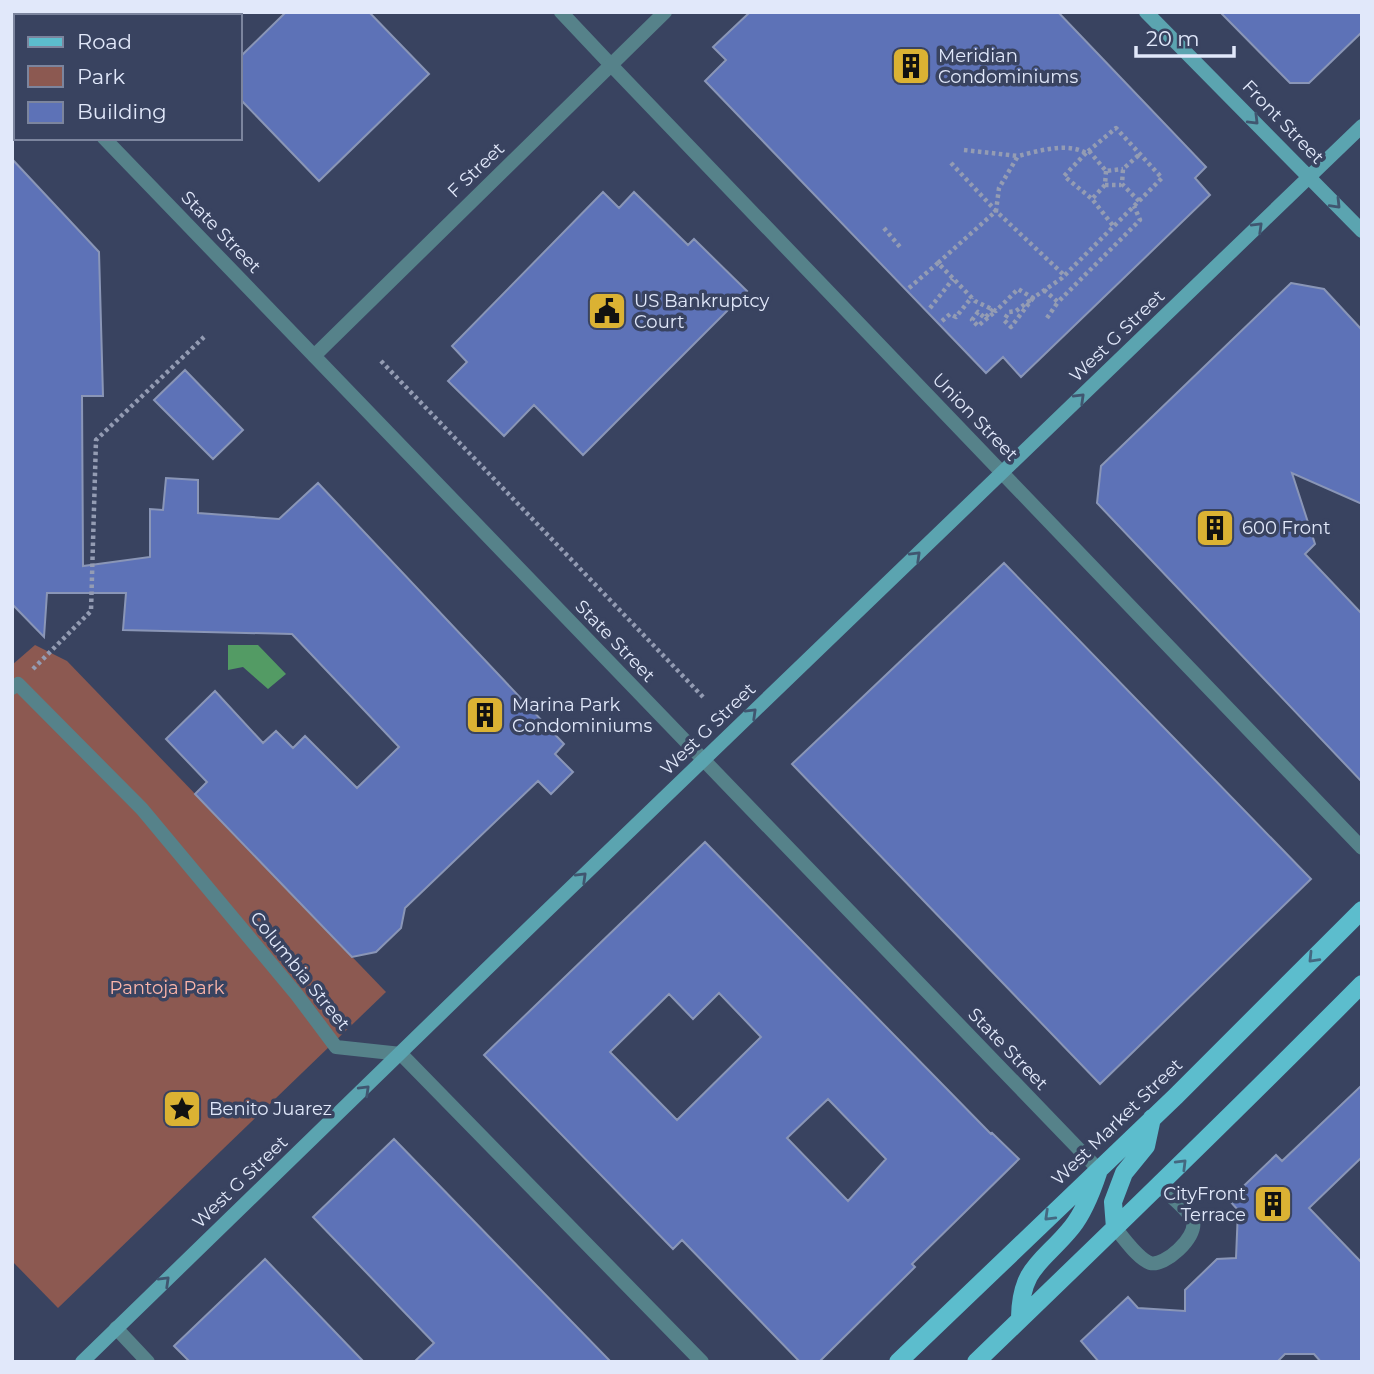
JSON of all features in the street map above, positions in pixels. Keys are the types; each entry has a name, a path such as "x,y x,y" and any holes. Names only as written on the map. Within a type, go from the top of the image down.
{"main road":[{"name":"Front Street","path":"1146,12 1362,231"},
{"name":"West G Street","path":"82,1362 1362,126"},
{"name":"West Market Street","path":"898,1362 1152,1118 1362,910"},
{"path":"976,1362 1159,1186 1362,984"},
{"path":"1115,1228 1113,1202 1124,1173 1146,1146 1152,1118"},
{"path":"1020,1317 1020,1296 1030,1272 1074,1225 1094,1187 1098,1169"}],"street":[{"name":"Union Street","path":"561,12 1362,848"},
{"name":"F Street","path":"314,356 665,12"},
{"name":"State Street","path":"106,140 1098,1169"},
{"name":"Columbia Street","path":"15,686 142,809 297,995 336,1047 401,1054"},
{"path":"401,1054 702,1362"},
{"path":"1115,1228 1146,1261 1155,1264 1164,1262 1190,1238 1194,1228 1192,1219 1159,1186"},
{"path":"116,1328 148,1362"}],"path":[{"path":"1033,298 1011,327 1004,320 1009,312 1016,311 1033,298 1044,290 1065,276 1162,178 1116,128 1064,176 1091,199 1114,226"},
{"path":"964,150 1018,156 1047,149 1078,149 1087,152 1106,171 1105,185 1091,199"},
{"path":"1106,171 1123,169 1140,154"},
{"path":"909,288 996,211 999,188 1018,156"},
{"path":"951,163 996,211 1065,276"},
{"path":"1122,185 1123,169"},
{"path":"1105,185 1122,185 1139,201"},
{"path":"1047,318 1058,302 1140,220 1134,205"},
{"path":"884,228 900,247"},
{"path":"938,263 972,297 995,310"},
{"path":"930,308 953,279"},
{"path":"995,310 985,318 978,312 972,320 978,326 1018,289 1033,298"},
{"path":"1044,290 1058,302"},
{"path":"942,321 950,314 956,317 972,297"},
{"path":"15,686 91,611 96,440 204,337"},
{"path":"381,361 703,697"}],"green space":[{"name":"Pantoja Park","path":"35,645 67,661 386,992 58,1308 12,1261 12,665"}],"shaded area":[{"path":"228,645 258,645 286,674 268,689 243,667 228,670"}],"building":[{"path":"286,12 369,12 429,74 319,181 242,101 242,55"},
{"path":"750,12 1058,12 1206,167 1195,178 1210,195 1021,377 1003,357 986,373 705,81 726,60 713,47"},
{"path":"1220,12 1362,12 1362,32 1309,83 1290,83"},
{"name":"Marina Park Condominiums","path":"12,159 99,252 103,396 82,396 83,566 150,557 150,509 163,510 166,478 198,480 198,513 279,519 318,483 564,744 555,754 573,772 551,794 538,781 405,908 401,928 376,952 352,957 195,794 207,782 166,739 215,691 263,743 276,731 293,748 305,736 357,788 399,747 292,634 123,630 126,593 47,593 44,637 12,604"},
{"name":"US Bankruptcy Court","path":"603,192 619,208 634,192 688,245 694,239 747,291 583,455 534,405 504,436 448,381 467,362 452,346"},
{"name":"600 Front","path":"1291,283 1324,289 1362,330 1362,504 1292,473 1315,544 1305,554 1362,614 1362,782 1097,503 1101,466"},
{"path":"185,370 243,430 213,459 154,400"},
{"path":"1004,563 1311,879 1100,1084 792,764"},
{"path":"705,842 991,1134 1019,1159 912,1264 915,1267 819,1362 800,1362 682,1240 673,1249 484,1055","holes":["719,993 761,1037 677,1120 610,1052 669,994 693,1019","828,1099 886,1159 848,1201 787,1138"]},
{"name":"CityFront Terrace","path":"1362,1085 1362,1157 1309,1208 1362,1263 1362,1362 1321,1362 1314,1354 1285,1354 1277,1362 1099,1362 1081,1341 1128,1297 1138,1308 1185,1311 1185,1290 1217,1259 1236,1258 1238,1210 1229,1200 1276,1155 1282,1161"},
{"path":"394,1139 611,1362 414,1362 434,1343 313,1217"},
{"path":"265,1259 364,1362 190,1362 174,1346"}],"place":[{"name":"Meridian Condominiums","path":"911,66"},
{"name":"US Bankruptcy Court","path":"607,311"},
{"name":"600 Front","path":"1215,528"},
{"name":"Marina Park Condominiums","path":"485,715"},
{"name":"Benito Juarez","path":"182,1109"},
{"name":"CityFront Terrace","path":"1273,1204"}]}
